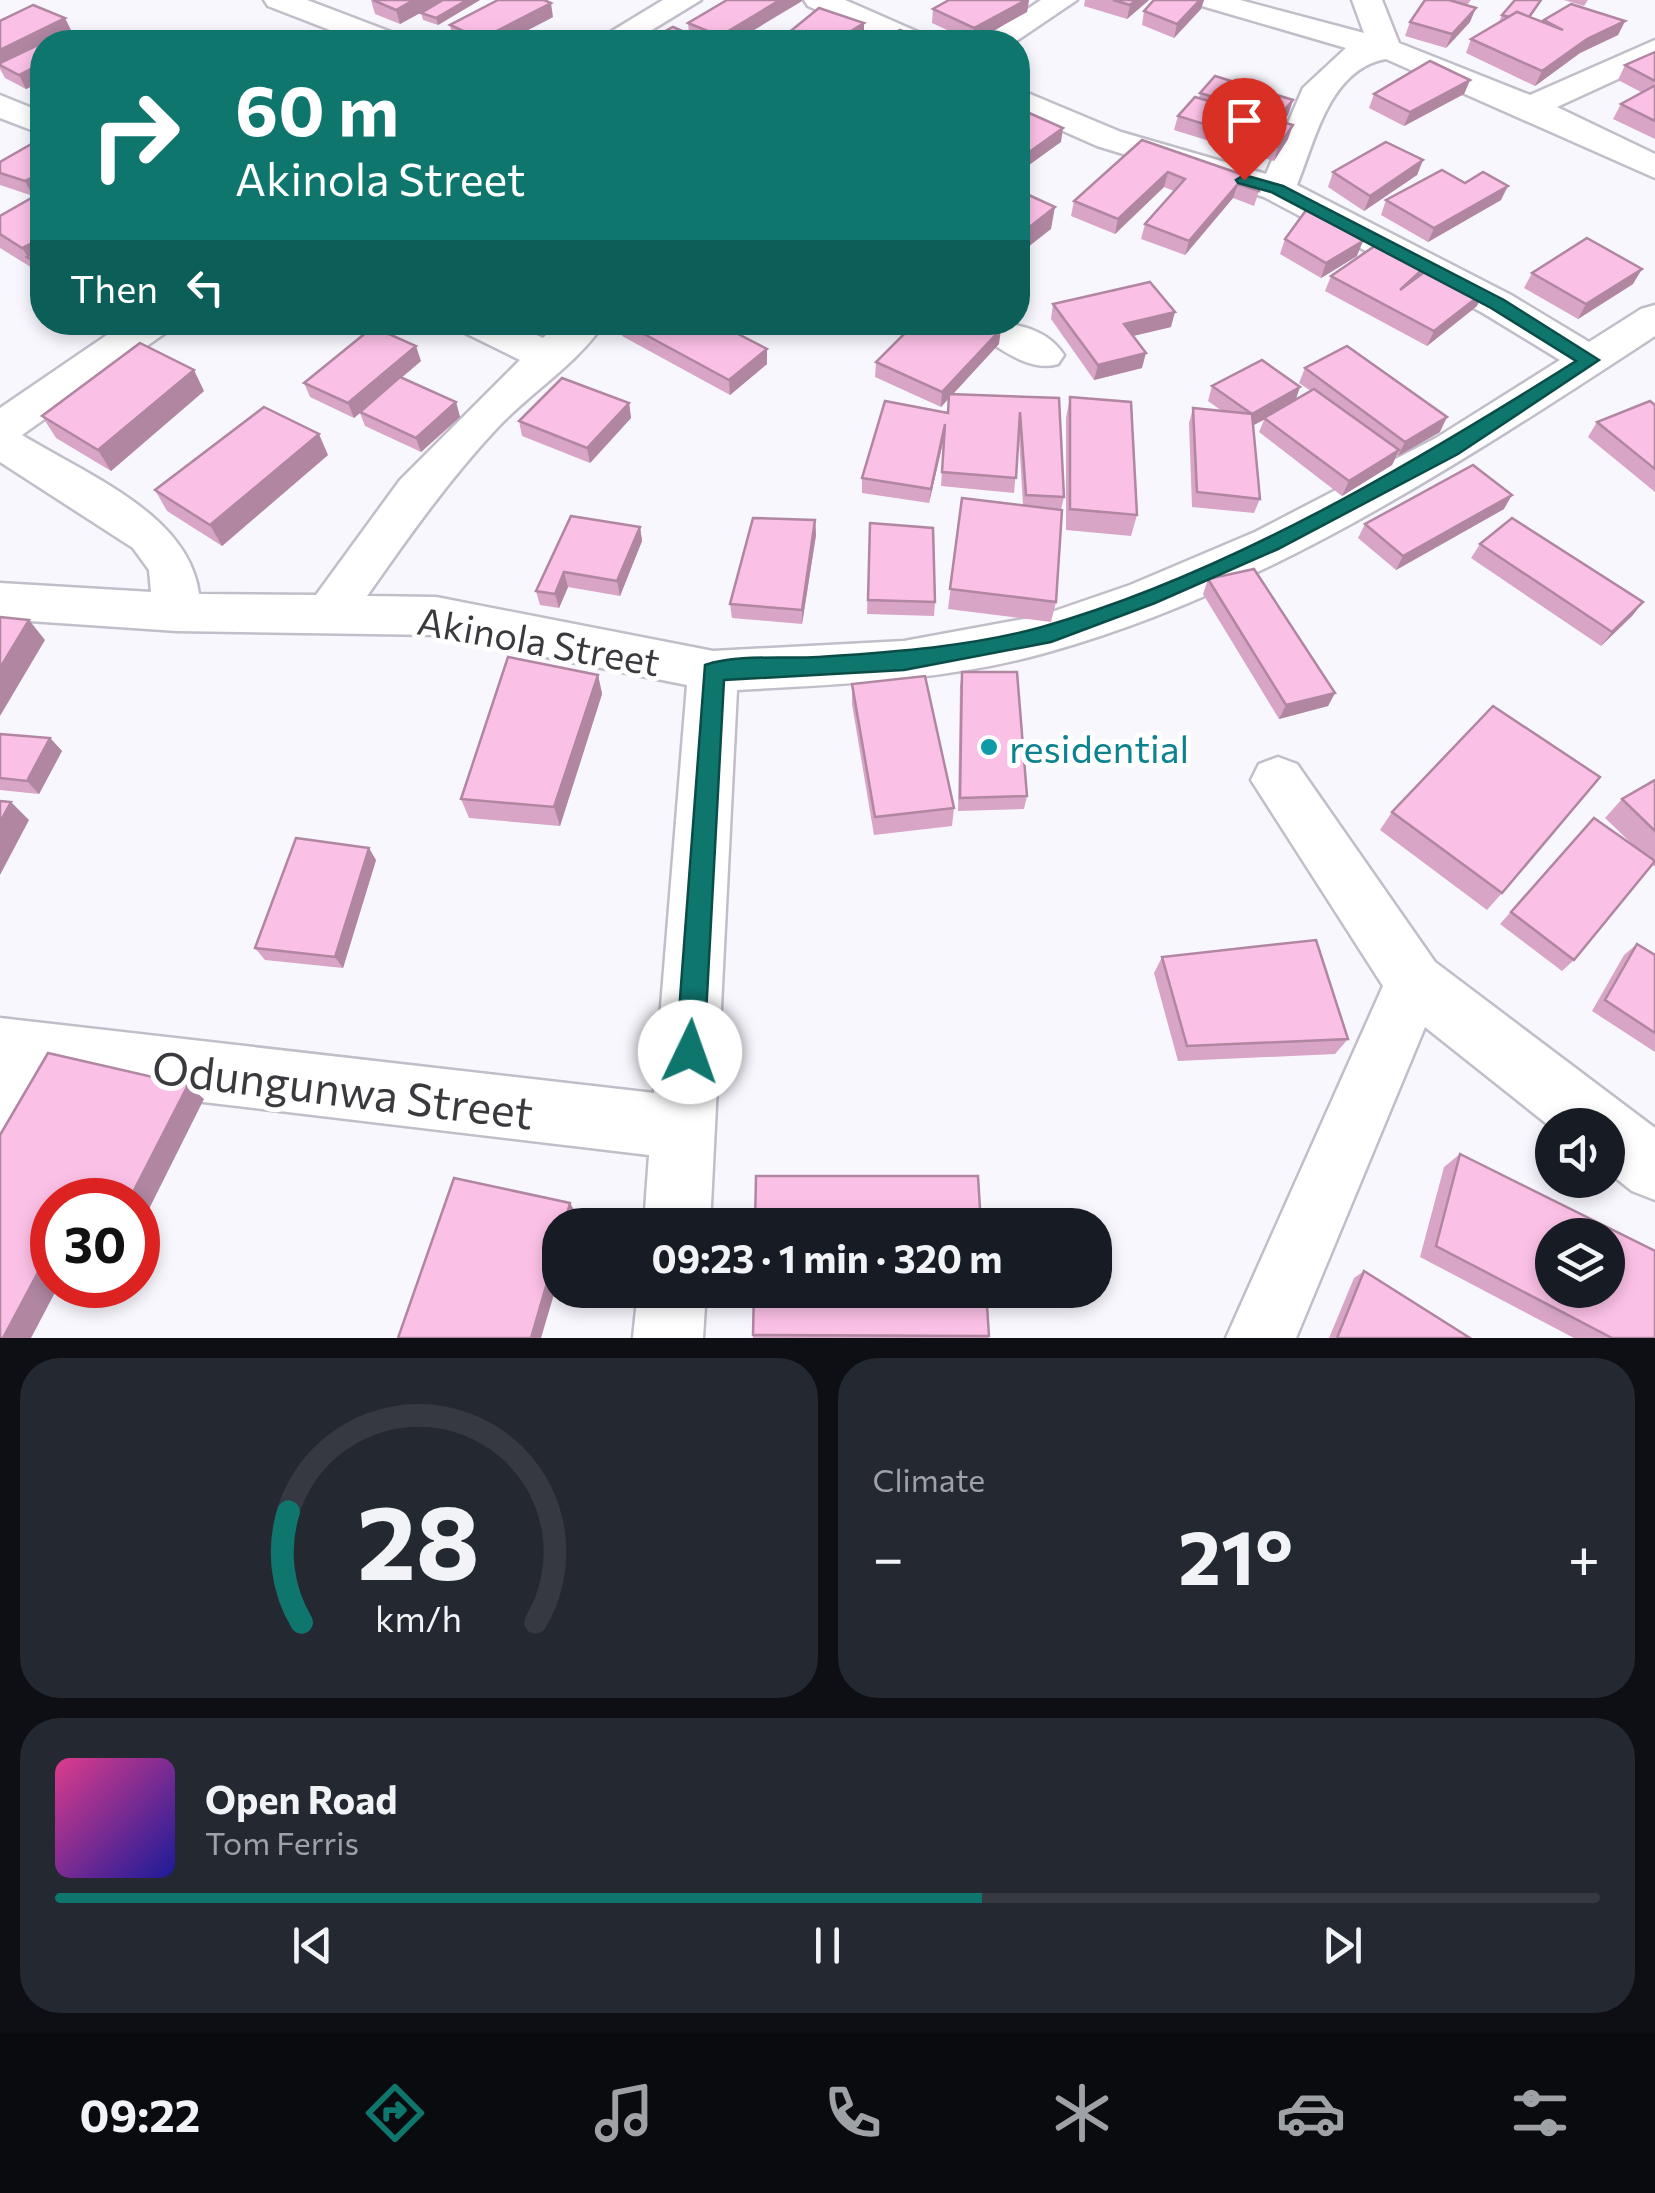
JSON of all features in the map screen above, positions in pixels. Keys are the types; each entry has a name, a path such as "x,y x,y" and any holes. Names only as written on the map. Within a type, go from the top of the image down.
{"street":[{"path":"279,0 357,30"},
{"path":"632,30 686,0"},
{"path":"819,0 887,30"},
{"path":"1013,30 1062,0"},
{"path":"1213,0 1322,36 1386,50 1531,107 1655,167"},
{"path":"1367,0 1386,50"},
{"path":"1277,189 1320,88 1356,55 1386,50"},
{"path":"1531,107 1655,50"},
{"path":"0,105 30,119"},
{"path":"1030,105 1108,139 1277,189 1497,304 1590,360"},
{"name":"Akinola Street","path":"0,601 177,612 436,616 542,634 713,672 904,661 1043,636 1147,598 1271,544 1450,449 1655,318"},
{"path":"0,428 135,335"},
{"path":"502,335 550,358"},
{"path":"329,614 416,490 486,414 572,335"},
{"path":"1009,335 1044,355"},
{"path":"0,441 149,536 172,566 177,612"},
{"path":"679,1208 713,672"},
{"path":"1278,780 1414,982 1577,1108"},
{"path":"1261,1338 1414,982"},
{"name":"Odungunwa Street","path":"9,1067 686,1128"},
{"path":"1625,1145 1655,1168"},
{"path":"668,1338 670,1308"}],"building":[{"path":"373,0 414,0 396,10"},
{"path":"443,0 467,0 436,18 421,13"},
{"path":"498,0 551,3 498,30 461,30 450,25"},
{"path":"727,0 780,0 730,30 705,30 688,23"},
{"path":"949,0 1026,0 974,28 933,9"},
{"path":"1154,0 1200,0 1177,24 1144,11"},
{"path":"1425,0 1449,0 1476,8 1452,34 1410,22"},
{"path":"1515,0 1541,0 1529,17 1517,12 1509,17 1502,15"},
{"path":"1571,4 1625,21 1587,39 1542,71 1471,39 1517,12 1563,30 1544,20"},
{"path":"33,5 65,18 41,30 30,30 30,35 0,50 0,21"},
{"path":"819,8 864,23 853,30 792,30"},
{"path":"30,49 30,69 19,75 0,63"},
{"path":"1655,52 1655,81 1625,65"},
{"path":"1430,61 1470,80 1410,112 1374,94"},
{"path":"1215,76 1293,100 1279,116 1200,93"},
{"path":"1654,86 1655,121 1621,104"},
{"path":"1195,97 1293,125 1278,147 1178,116"},
{"path":"1030,113 1063,128 1030,151"},
{"path":"1142,140 1258,180 1259,191 1238,184 1189,241 1145,224 1185,179 1168,172 1118,219 1074,201"},
{"path":"1386,142 1423,160 1370,196 1333,172"},
{"path":"30,145 30,179 25,181 0,173 0,162"},
{"path":"1442,170 1465,183 1483,172 1508,186 1434,228 1386,200"},
{"path":"1030,196 1055,207 1030,227"},
{"path":"30,199 30,244 22,248 0,234 0,216"},
{"path":"1307,209 1363,241 1326,263 1285,239"},
{"path":"1587,238 1642,269 1586,304 1532,273"},
{"path":"1379,243 1425,267 1400,290 1434,265 1484,292 1434,331 1331,276"},
{"path":"1150,282 1175,312 1124,324 1146,353 1098,365 1053,304"},
{"path":"363,335 391,335 416,346 348,403 304,383"},
{"path":"646,335 740,335 767,349 729,380"},
{"path":"903,335 995,335 942,392 876,362"},
{"path":"140,343 194,370 98,450 42,416"},
{"path":"1347,346 1447,417 1405,442 1305,368"},
{"path":"1262,360 1300,387 1252,414 1212,386"},
{"path":"400,377 456,402 416,438 360,412"},
{"path":"562,378 629,403 587,448 519,421"},
{"path":"1314,389 1399,450 1349,481 1264,418"},
{"path":"949,394 1059,398 1064,497 1026,495 1020,412 1016,478 942,472 945,424 931,489 862,478 885,401 948,413"},
{"path":"1070,397 1131,402 1137,515 1070,509"},
{"path":"1650,401 1655,405 1655,469 1597,422"},
{"path":"264,407 319,434 210,525 155,490"},
{"path":"1193,408 1252,414 1260,499 1197,492"},
{"path":"1473,465 1512,495 1403,556 1365,524"},
{"path":"962,498 1062,510 1056,602 950,589"},
{"path":"571,516 640,527 617,581 564,572 555,594 536,591"},
{"path":"753,518 815,520 802,610 730,604"},
{"path":"1512,518 1643,602 1612,632 1480,544"},
{"path":"870,523 933,528 935,602 868,600"},
{"path":"1254,569 1335,693 1286,705 1208,579"},
{"path":"0,617 29,620 0,668"},
{"path":"508,657 598,675 554,807 461,799"},
{"name":"residential","path":"962,672 1017,672 1027,796 960,798"},
{"path":"925,676 954,808 875,817 852,684"},
{"path":"1493,706 1600,777 1502,893 1392,812"},
{"path":"0,734 50,738 27,781 0,778"},
{"path":"1655,780 1655,831 1622,799"},
{"path":"0,801 11,802 0,822"},
{"path":"1594,818 1655,861 1574,960 1511,912"},
{"path":"296,838 369,848 335,957 255,948"},
{"path":"1316,940 1348,1039 1187,1046 1162,957"},
{"path":"1637,944 1655,955 1655,1033 1605,1000"},
{"path":"48,1053 188,1085 140,1178 30,1178 30,1287 3,1338 0,1338 0,1135"},
{"path":"1460,1154 1535,1191 1535,1198 1548,1198 1589,1218 1535,1218 1535,1298 1436,1246"},
{"path":"756,1176 978,1176 980,1208 755,1208"},
{"path":"454,1178 570,1203 569,1208 542,1208 542,1300 531,1338 398,1338"},
{"path":"1625,1236 1655,1251 1655,1338 1612,1338 1555,1308 1625,1308"},
{"path":"1364,1271 1470,1338 1337,1338"},
{"path":"754,1308 987,1308 989,1336 753,1335"}],"place":[{"name":"residential","path":"989,747"}],"route":[{"path":"690,1052 713,672 904,661 1043,636 1147,598 1271,544 1450,449 1590,360 1497,304 1277,189 1244,180"}]}
